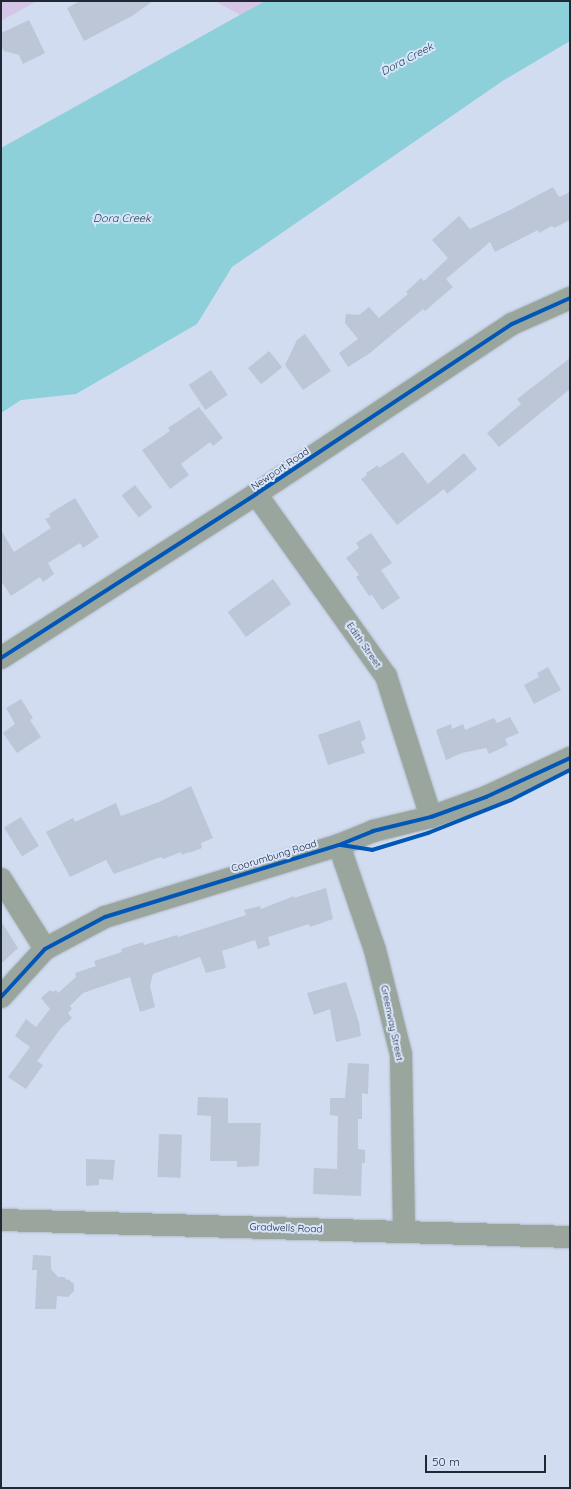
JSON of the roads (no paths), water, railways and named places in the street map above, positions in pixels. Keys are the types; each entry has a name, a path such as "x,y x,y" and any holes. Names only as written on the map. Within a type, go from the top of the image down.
{"street":[{"name":"Newport Road","path":"1,658 256,494 512,324 570,298"},
{"name":"Edith Street","path":"256,494 386,676 430,817"},
{"name":"Coorumbung Road","path":"1,997 45,949 105,917 373,832 430,817 486,797 570,758"},
{"name":"Greenway Street","path":"339,844 375,950 400,1054 404,1232"},
{"path":"1,879 45,949"},
{"name":"Gradwells Road","path":"1,1220 570,1237"}],"water":[{"name":"Dora Creek","path":"265,1 570,1 570,41 504,80 232,267 197,324 76,394 21,400 1,413 1,148"}]}
